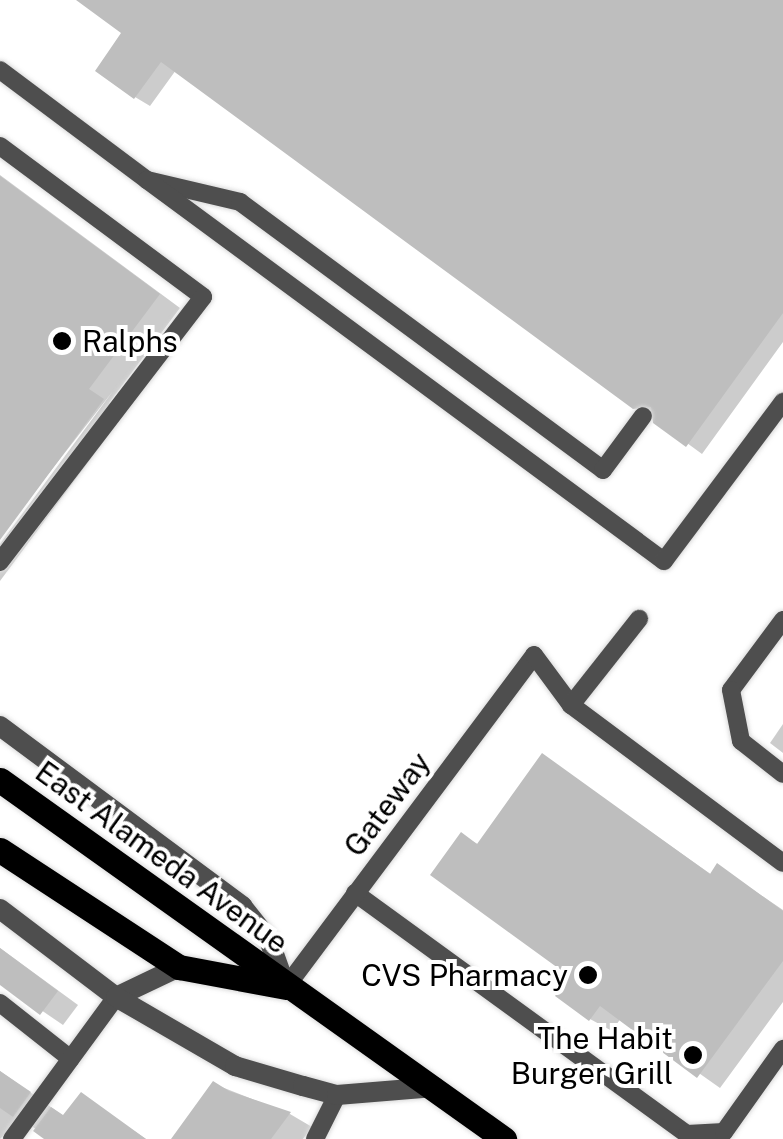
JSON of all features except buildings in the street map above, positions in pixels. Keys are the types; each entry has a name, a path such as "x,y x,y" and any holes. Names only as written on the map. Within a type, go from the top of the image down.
{"main road":[{"name":"East Alameda Avenue","path":"0,780 504,1139"},
{"name":"East Alameda Avenue","path":"0,850 179,968 286,987"}],"street":[{"path":"0,726 242,906 268,940 286,987"},
{"path":"0,909 116,996 235,1066 337,1094 435,1087"},
{"path":"116,996 179,968"}],"lane":[{"path":"0,70 664,561 783,402"},
{"path":"0,146 203,297 0,562"},
{"path":"148,180 240,202 603,470 643,416"},
{"path":"639,619 571,705 783,863"},
{"path":"783,620 732,690 741,742 783,774"},
{"name":"Gateway","path":"286,987 534,655 571,705"},
{"path":"355,894 687,1134 724,1132 783,1050"},
{"path":"9,1133 116,996"},
{"path":"0,1003 70,1059"},
{"path":"314,1139 337,1094"}],"place":[{"name":"Ralphs","path":"62,341"},
{"name":"CVS Pharmacy","path":"588,975"},
{"name":"The Habit Burger Grill","path":"693,1055"}]}
